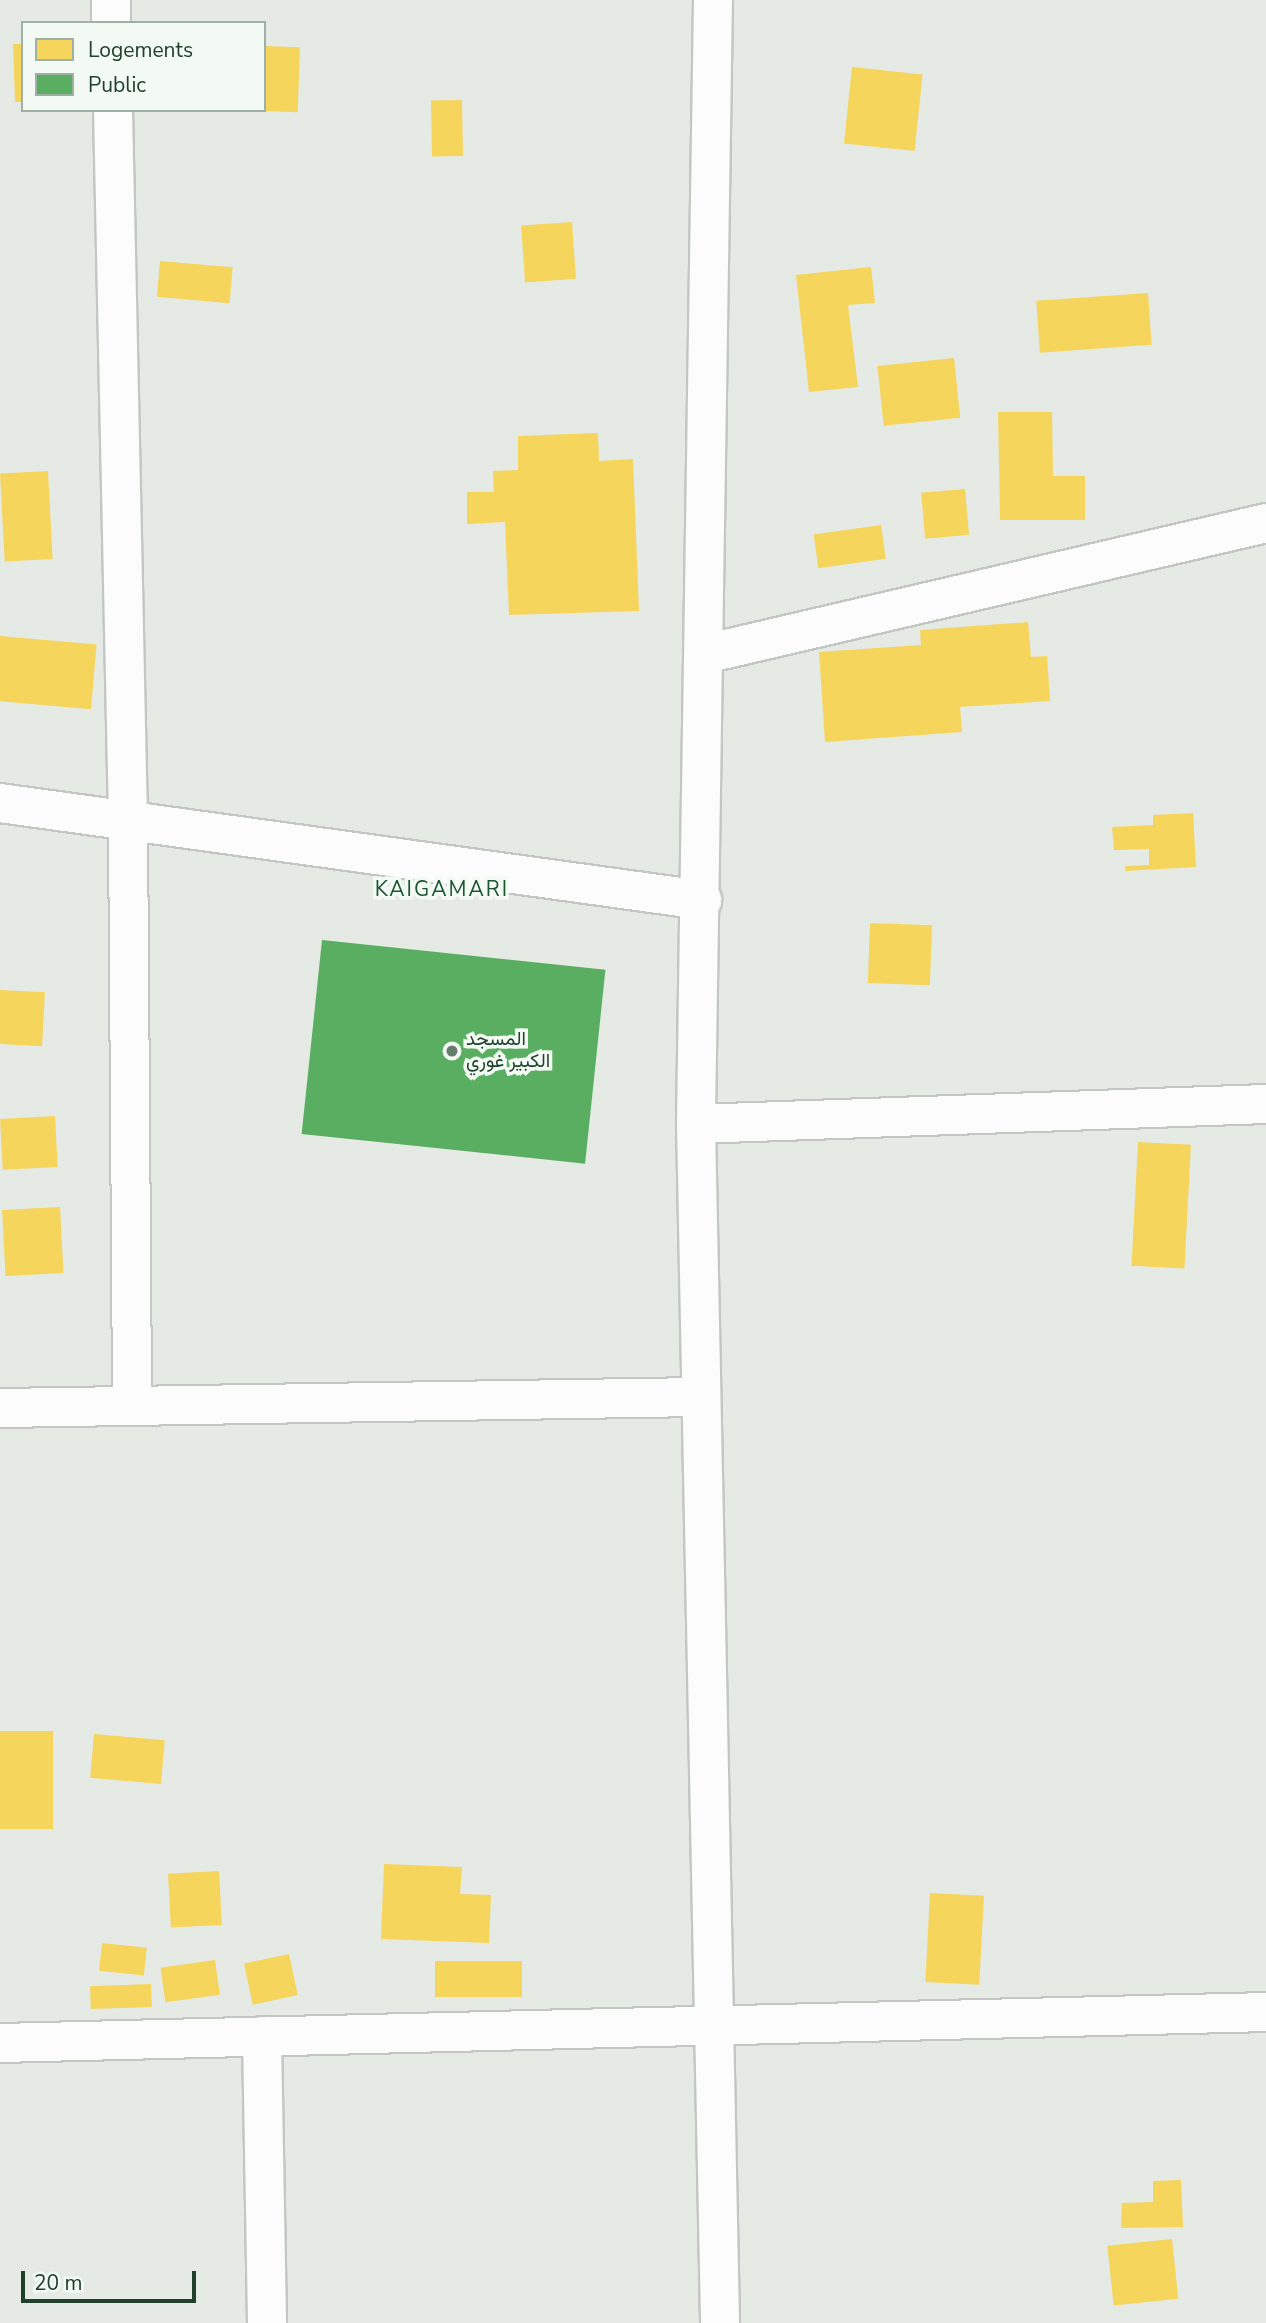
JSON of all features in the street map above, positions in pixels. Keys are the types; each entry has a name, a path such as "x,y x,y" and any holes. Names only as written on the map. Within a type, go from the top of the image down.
{"street":[{"path":"111,0 111,21"},
{"path":"712,0 702,900 696,1124 699,1397 720,2323"},
{"path":"113,112 128,823 132,1403"},
{"path":"705,654 1266,523"},
{"path":"0,803 128,823 702,900"},
{"path":"696,1124 1266,1104"},
{"path":"0,1408 132,1403 699,1397"},
{"path":"0,2043 1266,2011"},
{"path":"262,2036 267,2323"}],"building: Logements":[{"path":"13,44 21,44 21,102 15,102"},
{"path":"266,46 300,47 298,112 266,111"},
{"path":"852,67 923,74 915,151 844,144"},
{"path":"462,100 463,156 432,157 431,101"},
{"path":"572,222 576,279 525,282 521,226"},
{"path":"160,261 233,267 230,303 157,297"},
{"path":"871,267 875,303 848,305 858,387 809,392 796,275"},
{"path":"1148,293 1152,345 1040,353 1036,301"},
{"path":"954,358 960,418 884,426 877,366"},
{"path":"998,412 1052,412 1053,476 1085,476 1085,520 1000,520"},
{"path":"598,433 599,461 633,459 639,611 509,615 505,522 467,524 467,492 494,492 493,471 518,470 518,436"},
{"path":"48,471 53,559 5,561 0,474"},
{"path":"965,489 969,535 925,539 921,493"},
{"path":"881,525 886,559 818,568 814,534"},
{"path":"1028,622 1031,657 1047,656 1050,701 960,707 962,732 825,742 819,652 921,645 920,630"},
{"path":"0,636 97,644 91,709 0,701"},
{"path":"1193,813 1196,867 1125,871 1125,866 1149,865 1149,849 1114,850 1112,827 1153,825 1153,815"},
{"path":"870,923 932,925 930,985 868,983"},
{"path":"0,990 45,992 42,1046 0,1044"},
{"path":"55,1116 58,1167 3,1170 0,1119"},
{"path":"1138,1142 1191,1145 1184,1269 1132,1266"},
{"path":"60,1207 63,1273 6,1276 2,1210"},
{"path":"0,1731 53,1731 53,1829 0,1829"},
{"path":"94,1734 165,1740 161,1784 90,1778"},
{"path":"384,1864 462,1867 460,1894 491,1895 489,1943 381,1939"},
{"path":"219,1871 222,1925 171,1928 168,1874"},
{"path":"930,1893 984,1896 979,1985 925,1982"},
{"path":"102,1943 147,1948 144,1976 99,1971"},
{"path":"289,1954 298,1995 253,2005 244,1964"},
{"path":"215,1960 220,1995 165,2002 161,1968"},
{"path":"435,1961 522,1961 522,1997 435,1997"},
{"path":"151,1984 152,2007 91,2009 90,1986"},
{"path":"1181,2180 1183,2227 1121,2228 1122,2203 1153,2202 1153,2181"},
{"path":"1172,2239 1178,2299 1114,2305 1107,2246"}],"building: Public":[{"name":"المسجد الكبير غوري","path":"322,940 605,970 585,1164 302,1134"}],"place":[{"name":"المسجد الكبير غوري","path":"452,1051"}],"district":[{"name":"KAIGAMARI","path":"442,889"}]}
